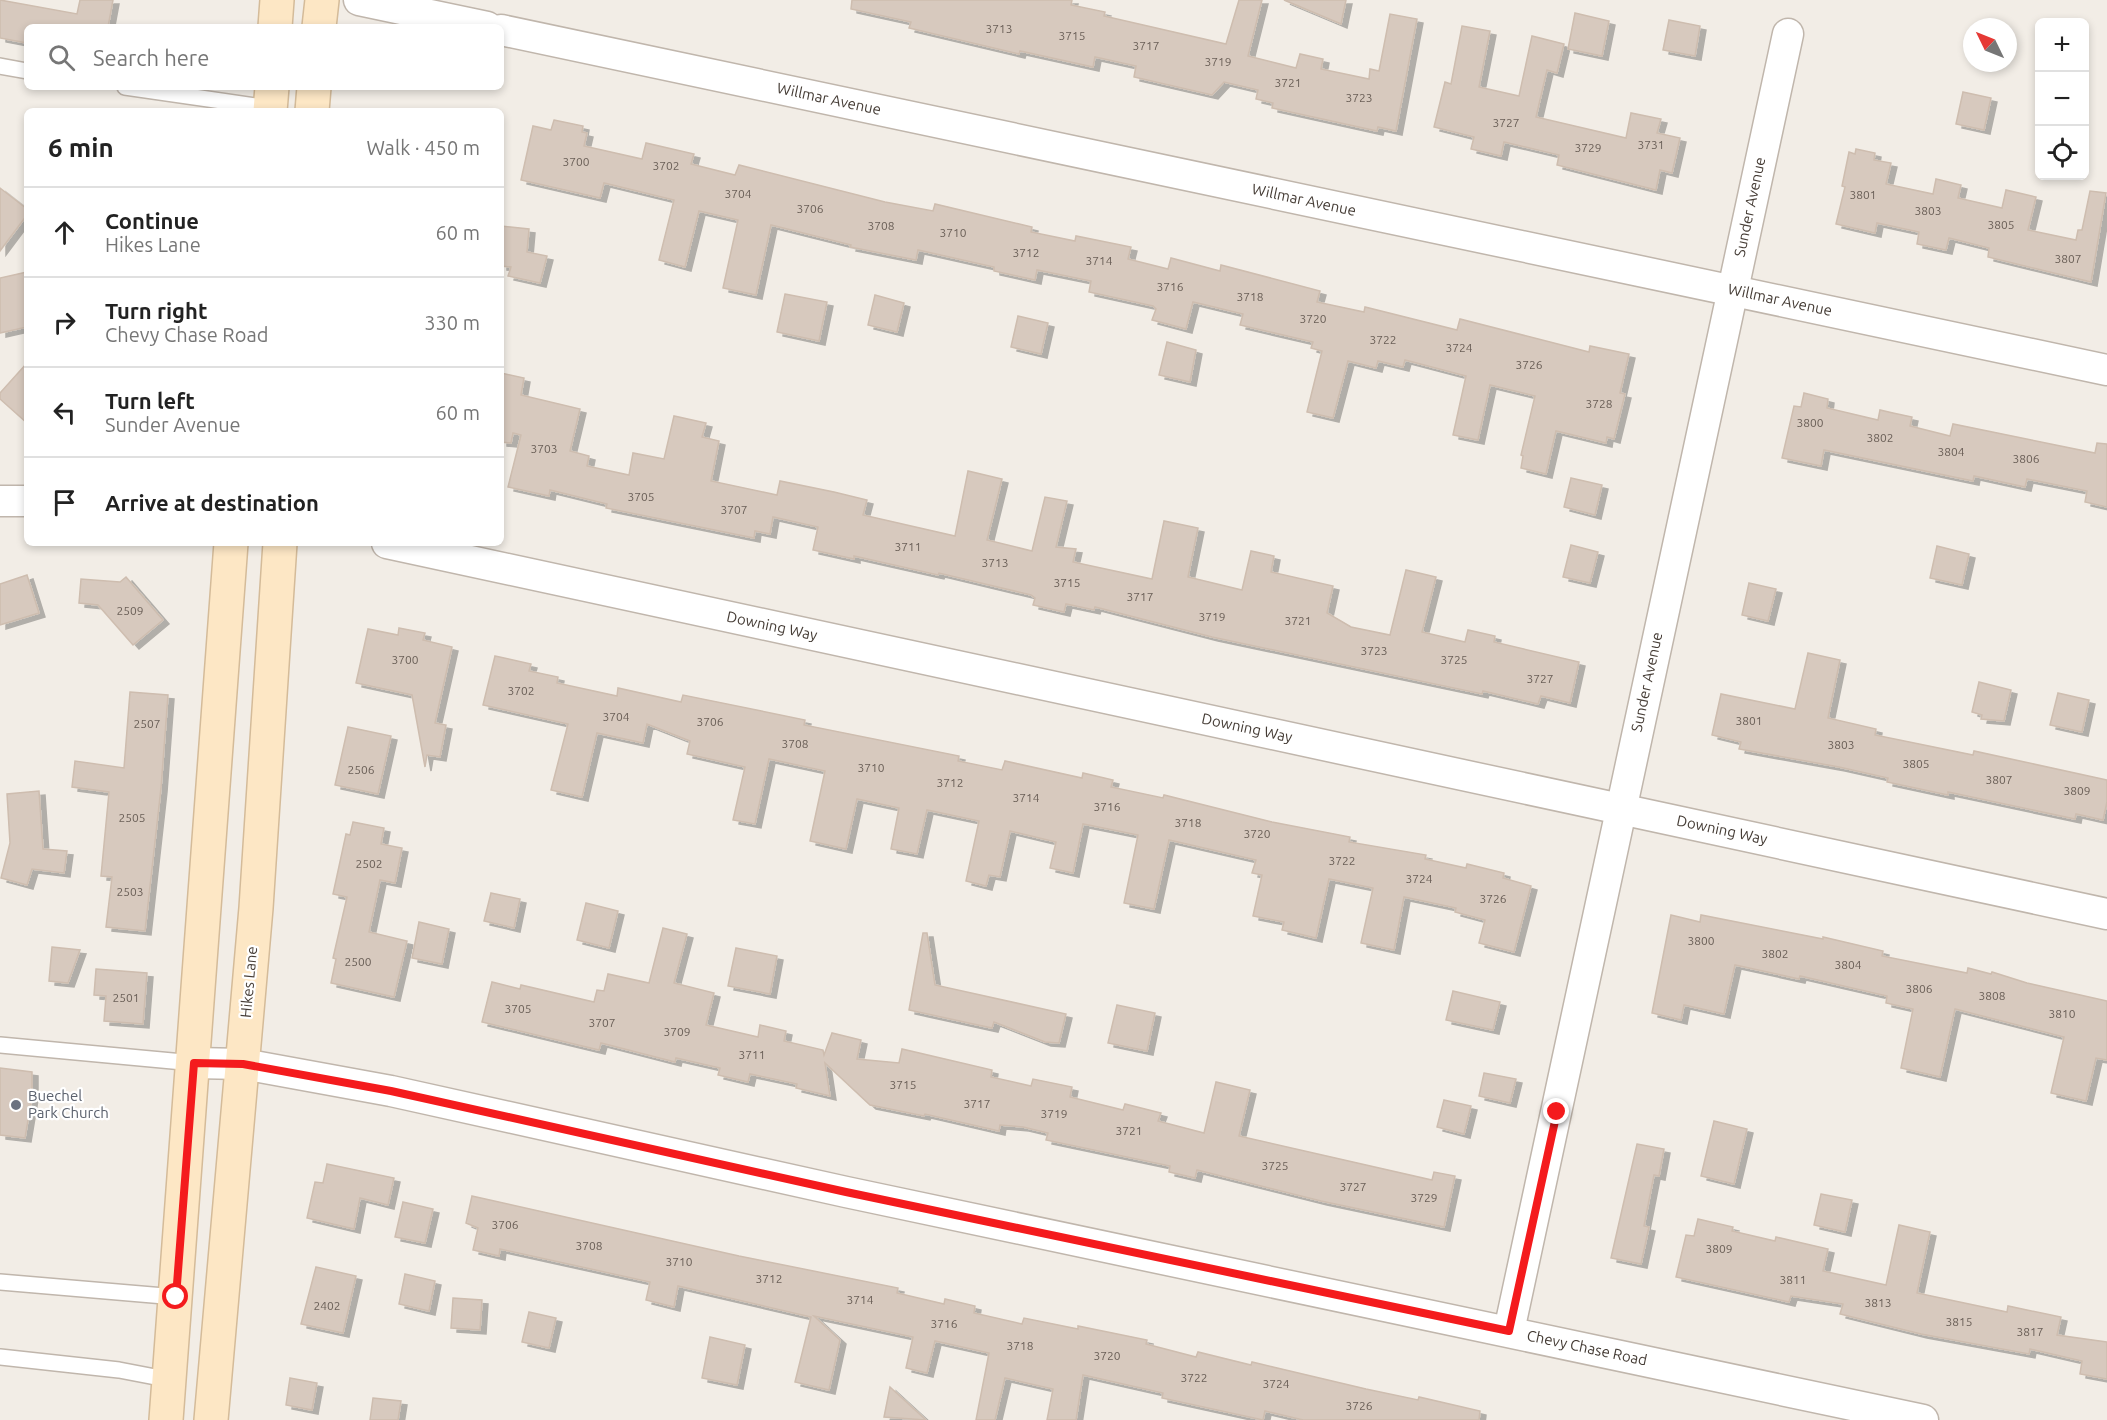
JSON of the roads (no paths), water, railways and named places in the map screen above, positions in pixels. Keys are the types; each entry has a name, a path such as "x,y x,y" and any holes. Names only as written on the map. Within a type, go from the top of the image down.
{"main road":[{"path":"275,24 277,0"},
{"path":"319,24 322,0"},
{"path":"312,108 314,90"},
{"path":"166,1420 171,1380 231,546"},
{"name":"Hikes Lane","path":"211,1420 243,1064 280,546"}],"street":[{"path":"359,0 473,24"},
{"name":"Willmar Avenue","path":"504,31 2107,370"},
{"name":"Sunder Avenue","path":"1509,1331 1788,34"},
{"path":"0,501 24,501"},
{"name":"Downing Way","path":"401,546 2107,914"},
{"name":"Chevy Chase Road","path":"194,1063 243,1064 391,1091 846,1192 1923,1420"}],"lane":[{"path":"0,66 24,70"},
{"path":"154,90 271,102"},
{"path":"0,1045 194,1063"},
{"path":"0,1282 176,1297"},
{"path":"0,1357 119,1370 171,1380"}],"place":[{"name":"Buechel Park Church","path":"16,1105"}]}
